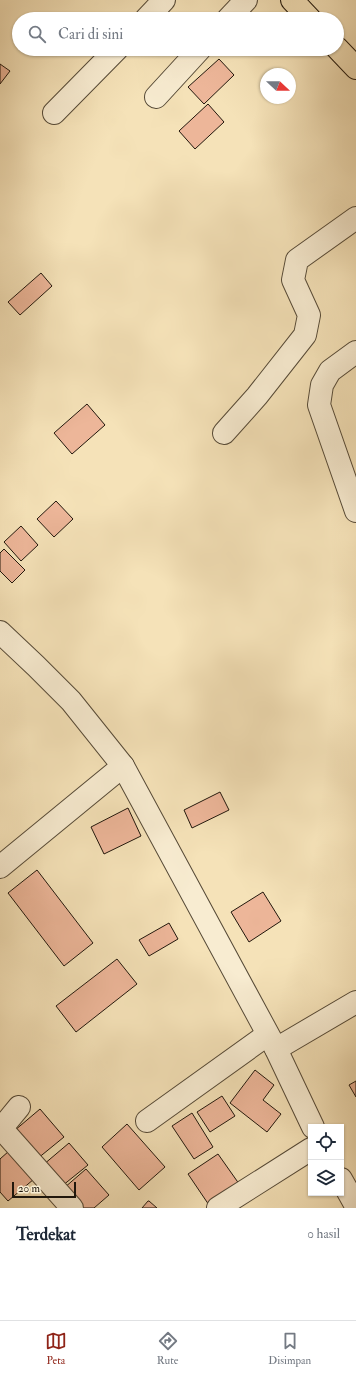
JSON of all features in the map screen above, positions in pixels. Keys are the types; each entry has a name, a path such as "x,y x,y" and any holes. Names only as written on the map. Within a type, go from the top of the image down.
{"main road":[{"path":"292,0 303,12"},
{"path":"344,55 356,68"}],"street":[{"path":"153,12 164,0"},
{"path":"235,12 246,0"},
{"path":"54,113 110,56"},
{"path":"156,97 194,56"},
{"path":"224,433 257,396 305,336 309,315 293,280 297,260 356,218"},
{"path":"356,352 330,371 322,385 318,405 356,511"},
{"path":"0,632 71,701 123,766 272,1042 312,1124"},
{"path":"0,867 123,766"},
{"path":"147,1121 272,1042 356,1002"},
{"path":"19,1107 1,1129 72,1208"},
{"path":"218,1208 308,1151"},
{"path":"344,1184 356,1206"}],"building":[{"path":"219,59 234,75 204,104 188,87"},
{"path":"0,64 10,71 0,84"},
{"path":"208,104 224,122 195,149 179,131"},
{"path":"41,273 52,286 20,315 8,302"},
{"path":"87,404 105,425 72,454 54,433"},
{"path":"56,501 73,519 54,537 37,519"},
{"path":"21,526 38,545 21,561 4,542"},
{"path":"4,549 25,570 12,583 0,571 0,553"},
{"path":"220,792 229,810 192,828 184,810"},
{"path":"128,808 141,836 104,854 91,827"},
{"path":"37,870 93,943 64,966 8,893"},
{"path":"263,892 281,921 249,942 231,912"},
{"path":"169,923 178,939 149,956 139,940"},
{"path":"117,959 137,984 76,1032 56,1006"},
{"path":"255,1070 274,1085 263,1100 281,1114 267,1132 230,1103"},
{"path":"356,1081 356,1097 349,1085"},
{"path":"222,1096 235,1116 210,1132 197,1112"},
{"path":"40,1109 64,1137 37,1159 14,1131"},
{"path":"192,1113 213,1147 194,1159 172,1126"},
{"path":"127,1124 165,1167 139,1190 102,1147"},
{"path":"69,1143 88,1165 62,1186 43,1165"},
{"path":"9,1151 34,1179 8,1201 0,1192 0,1159"},
{"path":"218,1154 242,1188 211,1208 188,1174"},
{"path":"86,1169 109,1195 94,1208 82,1208 64,1188"},
{"path":"149,1201 157,1208 142,1208"}]}
